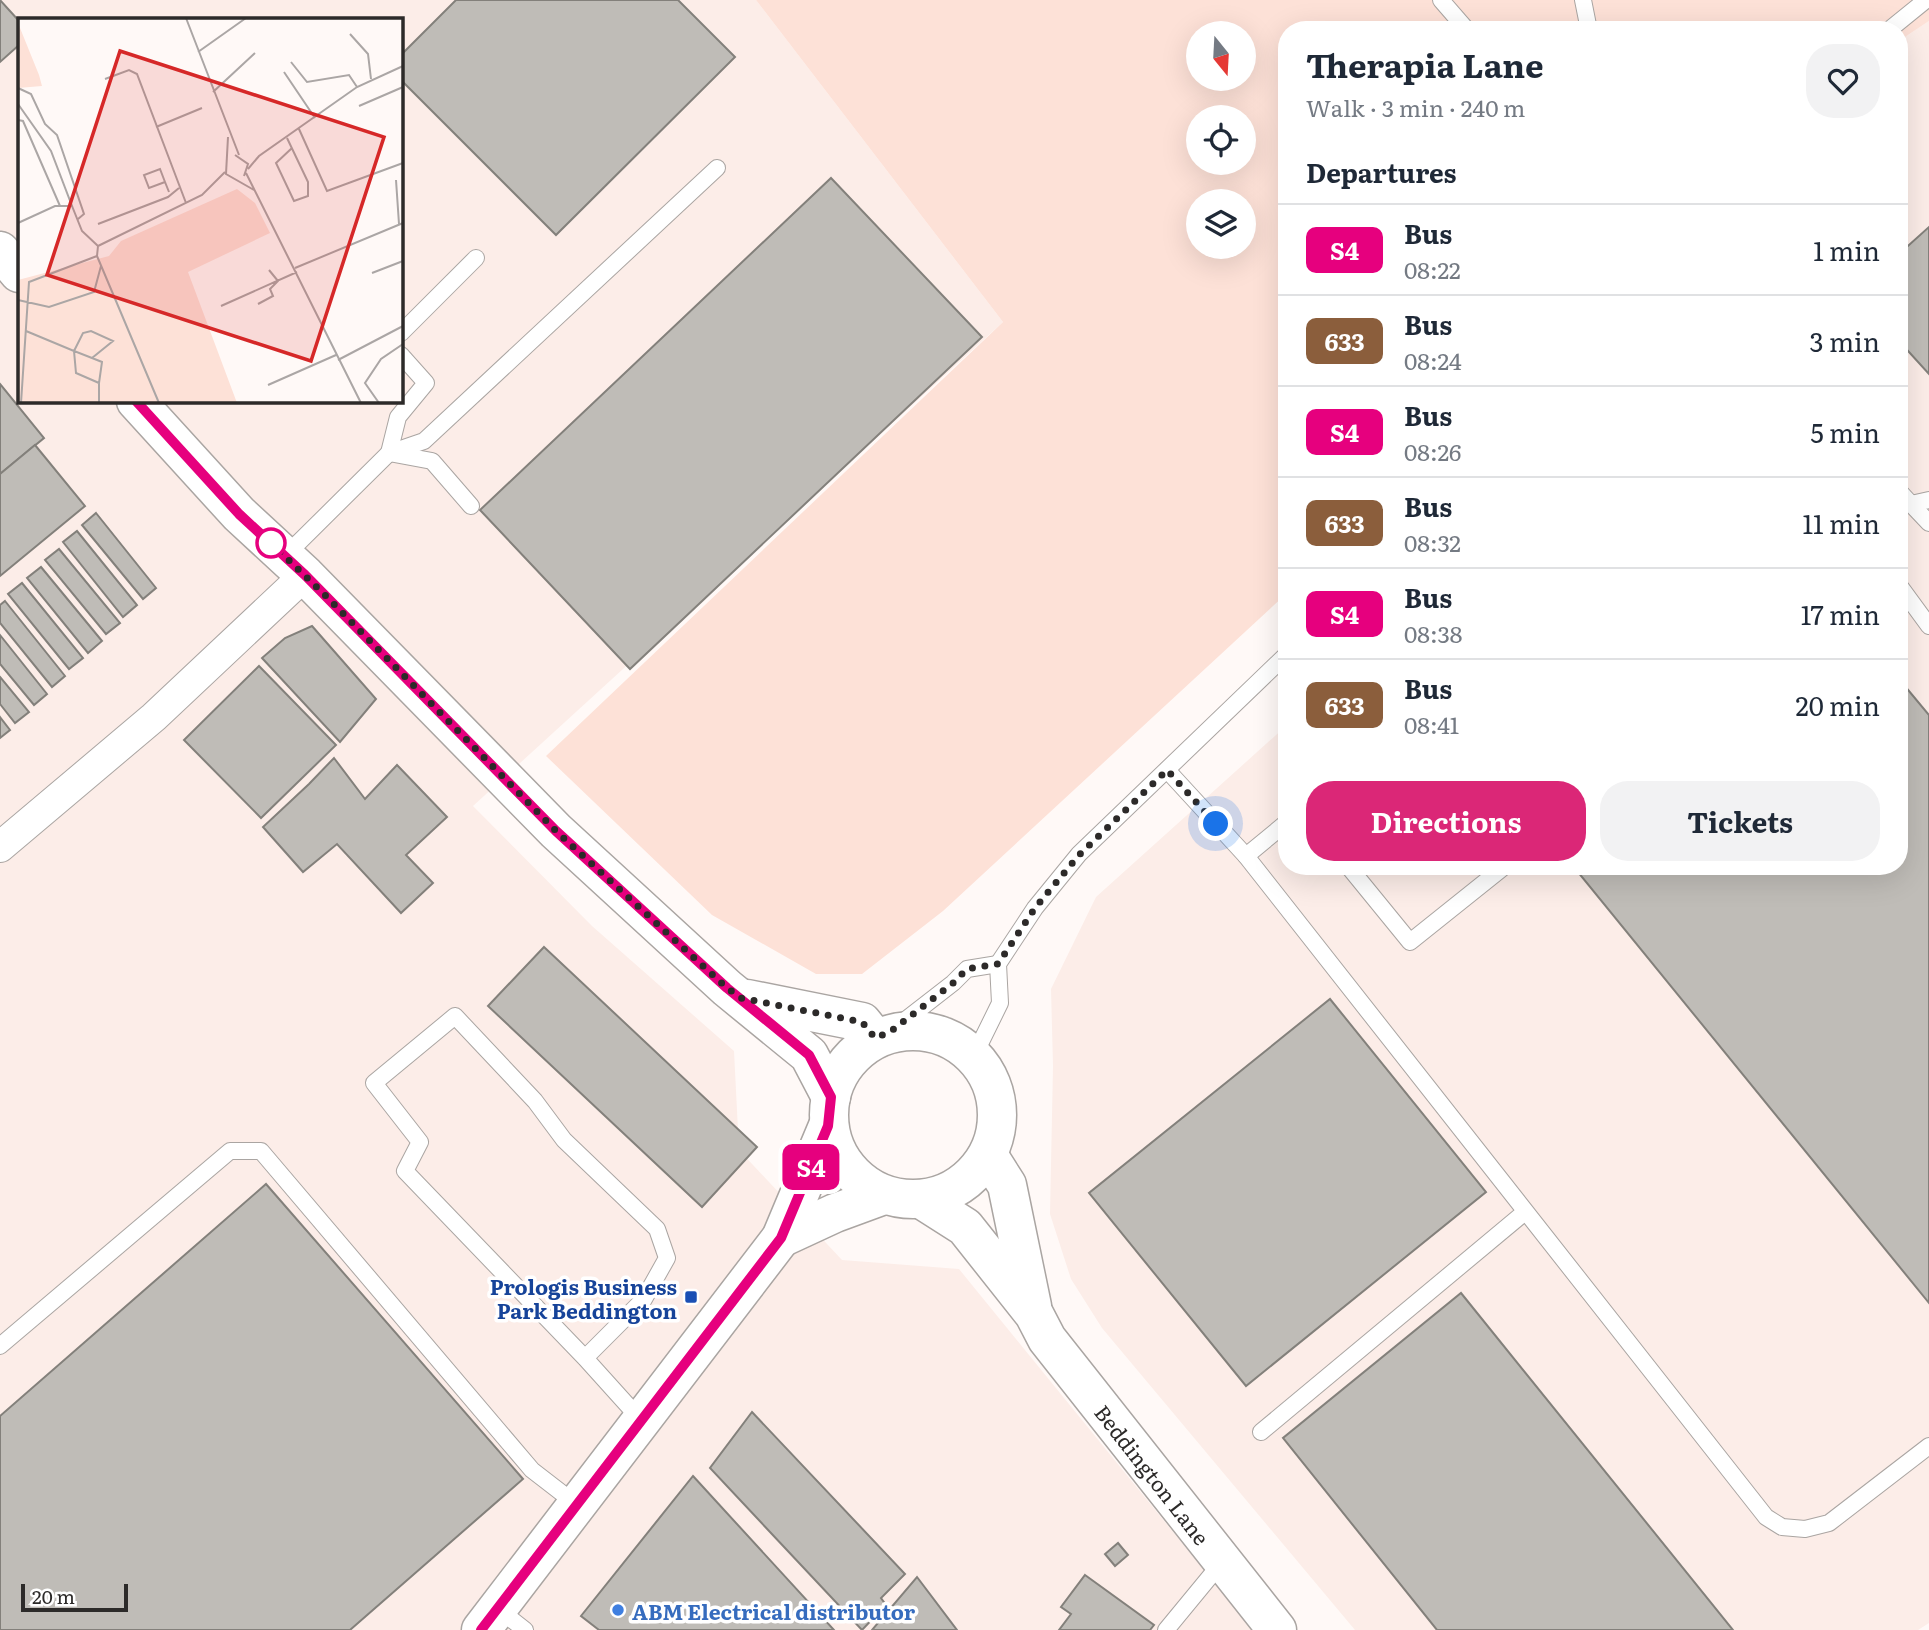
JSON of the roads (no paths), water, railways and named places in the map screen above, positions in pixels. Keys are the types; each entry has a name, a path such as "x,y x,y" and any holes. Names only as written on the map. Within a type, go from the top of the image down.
{"main road":[{"path":"0,251 18,272"},
{"name":"Beddington Lane","path":"137,402 239,514 295,566 556,831 727,988 809,1055 829,1112 842,1163 867,1187 902,1197 965,1227 1034,1314 1047,1339 1277,1630"},
{"name":"Beddington Lane","path":"741,998 862,1022 883,1035"},
{"path":"501,1623 576,1504 781,1238 829,1112 831,1088 851,1056 883,1035 929,1031 964,1046 988,1073 997,1101 998,1118 988,1155 964,1185 935,1197 902,1197 835,1213 781,1238"},
{"name":"Beddington Lane","path":"988,1155 1007,1185 1034,1314"}],"street":[{"path":"0,847 154,717 295,566"}],"lane":[{"path":"1441,0 1459,21"},
{"path":"1583,0 1588,21"},
{"path":"1900,21 1926,0"},
{"path":"389,453 424,441 718,168"},
{"path":"402,332 476,258"},
{"path":"295,566 389,453 398,417 426,383 402,356"},
{"path":"389,453 432,461 471,506"},
{"path":"1911,504 1929,500"},
{"path":"1908,501 1929,523"},
{"path":"1908,597 1929,626"},
{"path":"973,1058 1000,1003 998,964 1035,908 1079,855 1278,663"},
{"path":"1167,770 1245,856 1766,1517 1782,1527 1805,1528 1829,1523 1929,1446"},
{"path":"1245,856 1278,829"},
{"path":"1356,875 1410,942 1494,875"},
{"path":"883,1035 953,983 967,969 998,964"},
{"path":"585,1358 644,1299 667,1258 657,1229 564,1139 535,1101 455,1016 373,1083 420,1142 405,1171 640,1419"},
{"path":"0,1346 230,1151 261,1151 533,1470 576,1504"},
{"path":"1261,1432 1525,1212"},
{"path":"1166,1630 1222,1562"}],"place":[{"name":"Prologis Business Park Beddington","path":"691,1297"},
{"name":"ABM Electrical distributor","path":"618,1610"}]}
